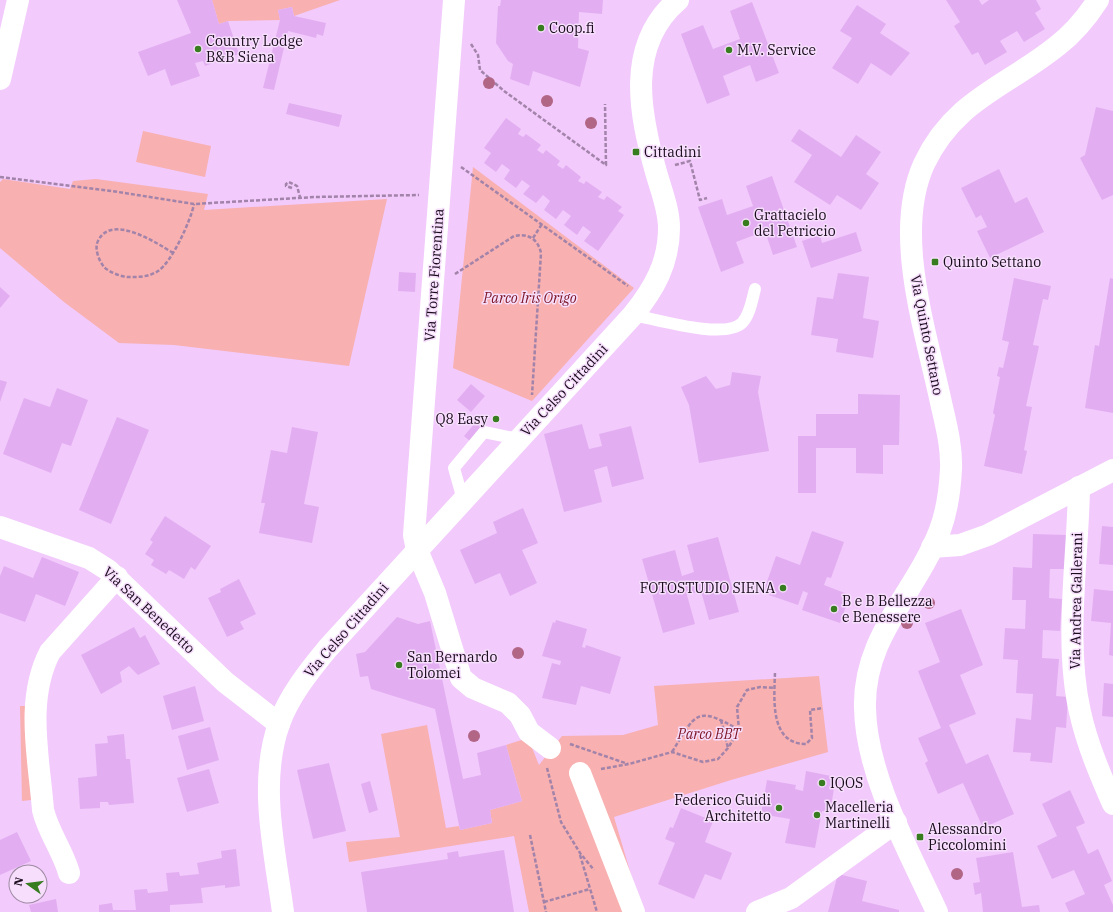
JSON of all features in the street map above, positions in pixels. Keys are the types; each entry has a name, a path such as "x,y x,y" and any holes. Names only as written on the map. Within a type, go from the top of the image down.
{"street":[{"path":"0,79 18,0"},
{"name":"Via Torre Fiorentina","path":"454,0 443,154 431,196 434,284 414,528 417,550 435,593 461,678 473,688 505,701 516,710 524,721 529,732 547,755"},
{"name":"Via Celso Cittadini","path":"283,912 271,821 270,786 272,755 279,724 299,686 318,659 632,315 648,295 660,273 666,256 669,227 666,207 643,120 641,91 642,68 650,41 659,22 678,0"},
{"name":"Via Quinto Settano","path":"936,912 896,822 872,757 866,722 866,680 873,657 886,626 932,547 945,515 951,466 948,432 923,321 912,252 912,205 919,178 938,139 962,112 980,97 1057,46 1082,22 1098,0"},
{"path":"932,547 960,545 988,535 1113,470"},
{"name":"Via Andrea Gallerani","path":"1079,487 1073,638 1075,680 1079,712 1085,734 1113,804"},
{"name":"Via San Benedetto","path":"0,527 89,558 117,577 231,687 279,724"},
{"path":"69,873 64,857 44,818 42,810 36,715 37,687 44,664 50,652 117,577"},
{"path":"580,773 634,912"},
{"path":"757,912 781,908 791,898 896,822"}],"lane":[{"path":"632,315 704,329 726,330 735,328 744,320 750,308 755,289"},
{"path":"463,500 454,468 484,432 518,439"}],"path":[{"path":"452,27 467,38 478,55 480,70 504,91 606,165 605,104"},
{"path":"443,154 629,286"},
{"path":"675,165 690,161 700,200 707,198"},
{"path":"0,177 112,191 194,204 300,198 431,196"},
{"path":"292,188 286,186 286,184 289,182 297,186 300,198"},
{"path":"173,253 152,240 131,231 116,229 103,233 97,242 98,258 105,268 123,277 143,278 159,271 173,253 192,215 194,204"},
{"path":"533,238 542,224"},
{"path":"434,284 454,274 514,236 525,235 533,238 539,246 540,253 532,401 535,420"},
{"path":"775,673 776,716 784,736 796,744 806,744 812,738 810,710 823,708"},
{"path":"580,773 629,764 672,752 703,762 718,759 728,748 739,730 737,707 747,690 760,687 775,688"},
{"path":"672,752 693,720 703,714 720,719 739,730"},
{"path":"720,719 728,748"},
{"path":"598,875 580,853 561,822 547,755 574,744 629,764"},
{"path":"530,835 546,912"},
{"path":"580,853 597,912"},
{"path":"544,902 590,889"}],"green space":[{"path":"212,0 340,0 294,16 292,7 278,10 280,20 228,21 219,24"},
{"path":"143,131 211,146 205,177 136,162"},
{"name":"Parco Iris Origo","path":"473,167 634,288 532,401 453,368"},
{"path":"3,179 70,189 73,181 96,179 208,194 204,210 387,199 349,366 174,345 119,343 64,302 0,248 0,182"},
{"name":"Parco BBT","path":"819,676 828,752 731,780 614,817 642,912 529,912 514,836 349,862 346,842 400,837 381,734 427,725 446,828 459,826 460,830 492,823 490,810 522,801 506,745 528,738 539,765 562,736 623,735 658,725 654,686"},
{"path":"20,706 27,706 31,800 22,801"}],"building":[{"name":"Country Lodge B&B Siena","path":"177,0 212,0 219,24 228,21 239,54 205,66 203,61 195,63 200,76 171,86 165,69 148,76 138,52 191,33"},
{"path":"501,0 603,0 602,14 579,12 578,48 589,51 580,87 533,71 529,86 510,79 513,64 508,61 496,43 498,6 500,6"},
{"path":"946,0 979,0 982,5 989,0 1036,0 1041,9 1035,13 1045,29 1024,42 1017,31 1000,41 1007,52 985,65 978,52 972,55 954,26 960,22"},
{"path":"752,2 779,73 756,82 750,65 723,76 730,95 707,104 681,34 703,25 713,49 740,39 730,11"},
{"path":"857,5 886,24 880,33 910,53 891,76 871,63 858,84 832,68 852,38 840,31"},
{"path":"292,7 294,16 326,23 323,36 317,34 316,38 288,31 274,90 263,88 280,20 278,10"},
{"path":"289,103 342,115 339,127 286,114"},
{"path":"1096,107 1113,111 1113,195 1102,200 1080,158 1085,155"},
{"path":"506,118 521,129 518,134 523,137 526,134 541,145 537,150 543,154 546,150 560,161 557,165 563,169 566,165 581,177 578,181 584,184 586,181 602,192 598,197 604,200 607,196 622,207 618,211 624,215 598,251 584,241 591,232 583,226 577,235 564,225 571,216 563,210 556,219 544,210 550,201 543,195 536,203 523,194 530,186 522,180 516,188 504,179 510,170 502,164 496,172 484,163 491,153 484,148"},
{"path":"799,129 841,157 856,135 881,152 866,174 879,183 861,210 837,195 830,205 794,182 812,155 791,141"},
{"path":"999,169 1015,203 1027,197 1044,232 990,258 977,231 987,227 981,215 976,218 961,188"},
{"name":"Grattacielo del Petriccio","path":"772,176 797,247 773,255 765,231 736,242 744,263 721,272 698,207 722,199 727,215 753,206 746,186"},
{"path":"856,232 862,251 811,268 802,241 820,235 822,243"},
{"path":"399,272 416,273 415,292 398,291"},
{"path":"838,273 869,277 863,318 879,321 873,358 836,352 838,339 811,335 817,297 833,299"},
{"path":"1014,278 1051,286 1048,300 1043,299 1033,345 1039,346 1026,406 1032,407 1024,450 1027,451 1022,474 984,466 995,415 993,413 1000,377 997,376 999,367 1003,368 1009,342 1002,340"},
{"path":"1110,278 1113,279 1113,413 1085,408 1095,345 1099,346"},
{"path":"0,287 10,296 0,308"},
{"path":"732,372 761,376 758,392 769,451 699,463 689,405 681,387 706,376 716,389 730,385"},
{"path":"0,380 7,382 0,402"},
{"path":"471,384 485,396 471,412 457,400"},
{"path":"57,388 88,400 71,446 62,443 51,473 3,454 24,398 50,407"},
{"path":"858,394 900,395 899,445 883,445 883,474 856,473 856,448 816,448 816,493 798,493 798,436 816,436 816,414 858,414"},
{"path":"117,417 149,430 111,524 79,510"},
{"path":"476,422 489,433 477,447 464,436"},
{"path":"582,424 589,449 602,446 599,434 631,426 644,479 612,487 607,466 594,470 602,502 564,512 544,434"},
{"path":"292,427 318,432 304,504 319,507 312,543 259,533 265,503 261,503 271,450 287,453"},
{"path":"523,508 538,543 522,550 537,583 510,596 500,573 475,584 460,550 497,533 493,522"},
{"path":"165,516 211,546 195,570 191,567 184,579 169,570 166,574 151,565 154,560 145,554 153,542 150,540"},
{"path":"1102,526 1113,527 1113,565 1099,564"},
{"path":"812,531 844,542 831,578 827,577 824,585 850,595 840,623 802,610 808,593 803,591 798,605 763,593 776,556 800,565"},
{"path":"1033,534 1067,535 1066,569 1050,569 1049,598 1062,599 1060,631 1043,630 1042,658 1059,659 1056,696 1068,697 1066,728 1056,727 1052,763 1030,761 1031,753 1013,752 1016,718 1031,720 1033,694 1016,693 1018,660 1003,659 1005,628 1025,629 1026,600 1012,600 1013,567 1032,568"},
{"path":"718,537 739,612 709,620 701,591 687,595 695,624 663,633 642,559 675,550 682,576 694,572 687,545"},
{"path":"42,557 79,572 65,606 36,594 25,622 0,613 0,576 4,566 33,578"},
{"path":"239,579 256,614 240,622 244,629 227,637 208,598 221,592 220,589"},
{"path":"1094,589 1113,591 1113,656 1109,655 1111,623 1091,621"},
{"path":"961,609 983,665 960,675 976,714 949,725 966,764 988,754 1014,814 983,828 963,783 938,794 925,763 928,761 918,738 941,728 918,671 940,662 925,623"},
{"path":"397,617 418,624 430,621 463,779 481,775 477,753 506,745 522,801 490,810 492,823 460,830 435,709 371,689 368,676 360,677 356,654 365,652"},
{"path":"556,620 587,629 582,647 585,648 586,645 621,657 610,694 581,686 576,705 542,698 552,663 560,665 561,661 542,656 553,622 555,623"},
{"path":"134,627 140,638 145,635 160,664 138,675 129,666 120,672 122,682 101,694 81,655"},
{"path":"1104,683 1113,684 1113,717 1102,716"},
{"path":"195,686 204,721 172,730 163,696"},
{"path":"210,727 219,760 187,770 178,736"},
{"path":"124,734 126,759 130,759 134,803 109,805 108,802 100,802 100,808 80,809 78,778 97,776 95,744 108,743 107,736"},
{"path":"329,763 346,831 313,839 297,770"},
{"path":"209,769 219,803 187,812 177,778"},
{"path":"806,771 836,777 830,812 822,811 815,848 785,843 790,819 761,814 767,780 796,785 795,789 803,791"},
{"path":"370,781 378,810 369,813 361,784"},
{"path":"1070,790 1085,823 1076,827 1088,854 1098,849 1112,881 1104,885 1113,905 1113,912 1069,912 1065,903 1085,894 1074,870 1052,879 1037,846 1057,836 1042,804"},
{"path":"681,808 713,821 705,842 732,853 721,880 705,874 694,899 658,884 675,843 665,839 670,827 673,828"},
{"path":"17,832 31,861 24,864 8,864 8,871 0,875 0,840"},
{"path":"236,849 240,886 225,888 225,885 201,888 203,903 170,905 170,912 99,912 99,905 112,903 113,910 136,910 134,890 147,889 148,893 168,891 166,873 179,872 180,876 199,874 197,863 222,858 221,851"},
{"path":"504,850 514,912 367,912 361,872 448,859 447,853 458,851 459,857"},
{"path":"1013,852 1022,907 1039,905 1040,912 983,912 981,893 975,895 973,883 980,882 976,858"},
{"path":"838,874 867,881 862,901 899,910 899,912 828,912"},
{"path":"56,899 58,912 31,912 29,905 48,904 48,901"}],"place":[{"name":"Coop.fi","path":"541,28"},
{"name":"Country Lodge B&B Siena","path":"198,49"},
{"name":"M.V. Service","path":"729,50"},
{"name":"Cittadini","path":"636,152"},
{"name":"Grattacielo del Petriccio","path":"746,223"},
{"name":"Quinto Settano","path":"935,262"},
{"name":"Q8 Easy","path":"496,419"},
{"name":"FOTOSTUDIO SIENA","path":"783,588"},
{"name":"B e B Bellezza e Benessere","path":"834,609"},
{"name":"San Bernardo Tolomei","path":"399,665"},
{"name":"IQOS","path":"822,783"},
{"name":"Federico Guidi Architetto","path":"779,808"},
{"name":"Macelleria Martinelli","path":"817,815"},
{"name":"Alessandro Piccolomini","path":"920,837"}]}
